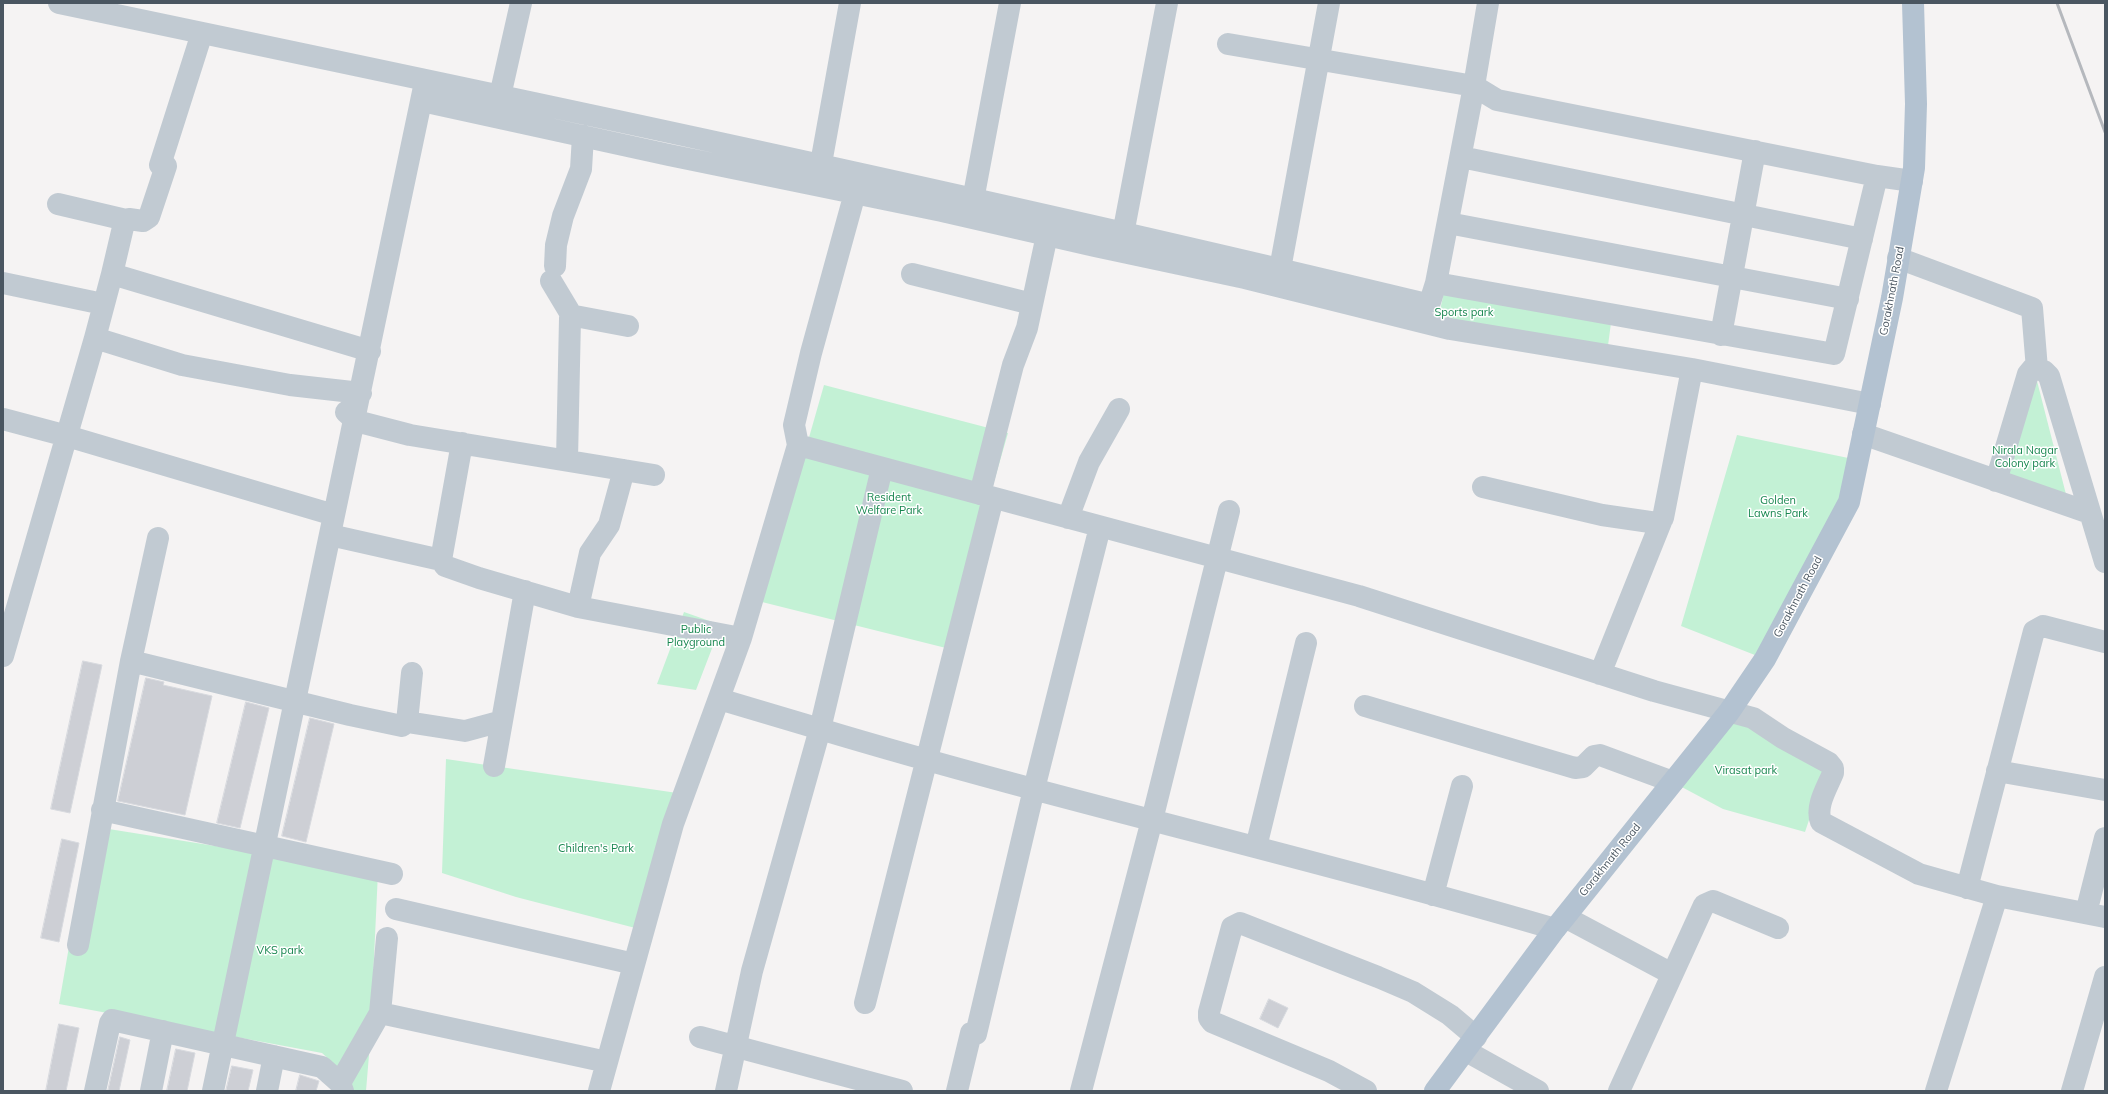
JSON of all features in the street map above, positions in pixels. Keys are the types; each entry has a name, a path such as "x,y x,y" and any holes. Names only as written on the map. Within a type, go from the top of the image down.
{"main road":[{"name":"Gorakhnath Road","path":"1435,1091 1560,923 1729,712 1765,659 1849,502 1870,404 1912,181 1916,104 1914,3"}],"street":[{"path":"59,3 137,11 202,33 424,91 583,136 819,176 973,200 1280,269 1422,303 1430,302 1436,283 1474,86 1488,3"},
{"path":"500,96 521,3"},
{"path":"819,176 850,3"},
{"path":"973,200 1010,3"},
{"path":"1123,234 1167,3"},
{"path":"1280,269 1329,3"},
{"path":"58,204 126,220 143,221 149,217 202,33"},
{"path":"1228,44 1474,86 1497,100 1877,176 1912,181"},
{"path":"424,91 500,96 819,176 855,193 1245,278 1450,329 1692,369 1870,404"},
{"path":"213,1091 332,525 362,393 424,91"},
{"path":"572,316 553,274 556,245 563,216 581,168 583,136"},
{"path":"1721,334 1733,277 1755,151"},
{"path":"1460,157 1862,239"},
{"path":"1436,283 1832,355 1836,352 1877,176"},
{"path":"599,1091 673,824 741,638 798,445 794,425 811,353 855,193"},
{"path":"3,656 95,338 126,220"},
{"path":"1448,223 1848,299"},
{"path":"865,1003 927,762 986,496 1011,371 1027,328 1047,235"},
{"path":"1898,258 2032,308 2037,369"},
{"path":"112,274 370,351"},
{"path":"912,274 1032,304"},
{"path":"3,283 103,304"},
{"path":"572,316 628,326"},
{"path":"567,460 569,322 572,316"},
{"path":"95,338 182,365 290,385 362,393"},
{"path":"1996,480 2028,374 2033,368 2044,371 2049,376 2105,562"},
{"path":"1600,674 1663,518 1692,369"},
{"path":"325,389 356,421 410,435 654,475"},
{"path":"1068,518 1090,462 1119,409"},
{"path":"3,419 67,436 441,560 445,566 479,578 578,607 741,638"},
{"path":"1863,434 2090,513"},
{"path":"441,560 462,443"},
{"path":"798,445 1359,596 1600,674 1753,718 1782,738 1829,763 1833,773 1819,808 1818,816 1821,822 1919,874 1997,896 2095,915 2105,838"},
{"path":"726,1091 752,971 820,729 882,468"},
{"path":"578,607 590,553 609,525 624,470"},
{"path":"1483,487 1602,515 1657,523 1661,522"},
{"path":"1081,1091 1152,820 1229,511"},
{"path":"957,1091 974,1033 1100,527"},
{"path":"78,945 131,661 158,538"},
{"path":"494,766 525,591"},
{"path":"1967,888 2034,631 2043,626 2105,642"},
{"path":"1256,847 1306,643"},
{"path":"131,661 295,702 402,726 407,722 412,673"},
{"path":"719,699 927,762 1256,847 1433,895 1560,923 1672,974"},
{"path":"1365,706 1575,768 1583,767 1594,756 1600,755 1673,782"},
{"path":"407,722 465,730 502,722"},
{"path":"1997,771 2105,790"},
{"path":"1433,895 1462,786"},
{"path":"102,810 392,874"},
{"path":"1936,1091 1997,896"},
{"path":"1619,1091 1704,905 1713,901 1778,928"},
{"path":"396,909 634,964"},
{"path":"1366,1091 1329,1071 1212,1022 1209,1018 1209,1012 1232,927 1235,924 1240,923 1378,976 1413,992 1450,1015 1471,1044 1538,1091"},
{"path":"95,1091 110,1023 112,1020 322,1067 342,1087 380,1013 387,938"},
{"path":"2072,1091 2103,987"},
{"path":"380,1013 607,1062"},
{"path":"151,1091 163,1031"},
{"path":"700,1037 735,1046 838,1083 902,1091"},
{"path":"267,1091 274,1056"}],"green space":[{"name":"Sports park","path":"1444,292 1611,323 1607,353 1437,324"},
{"name":"Nirala Nagar Colony park","path":"2037,381 2069,506 1986,476"},
{"name":"Resident Welfare Park","path":"824,385 1008,433 946,648 762,602"},
{"name":"Golden Lawns Park","path":"1737,435 1858,460 1765,659 1681,626"},
{"name":"Public Playground","path":"684,612 721,625 696,690 657,684"},
{"name":"Virasat park","path":"1730,719 1751,724 1825,772 1805,832 1723,809 1678,785"},
{"name":"Children's Park","path":"446,759 684,794 643,930 516,897 442,873"},
{"name":"VKS park","path":"90,826 378,872 370,1043 366,1091 351,1091 343,1072 322,1053 59,1004"}],"building":[{"path":"83,661 102,665 70,813 51,809"},
{"path":"146,678 164,682 163,685 212,696 185,815 118,801"},
{"path":"246,702 269,708 240,828 217,823"},
{"path":"310,718 334,724 306,842 282,836"},
{"path":"62,839 79,843 59,942 41,938"},
{"path":"1269,999 1288,1008 1278,1028 1260,1019"},
{"path":"59,1024 79,1028 66,1091 46,1091"},
{"path":"120,1037 130,1040 119,1091 108,1091"},
{"path":"176,1049 195,1053 187,1091 167,1091"},
{"path":"232,1066 253,1070 248,1091 226,1091"},
{"path":"300,1075 319,1081 316,1091 296,1091"}],"railway":[{"path":"2057,3 2105,132"}]}
